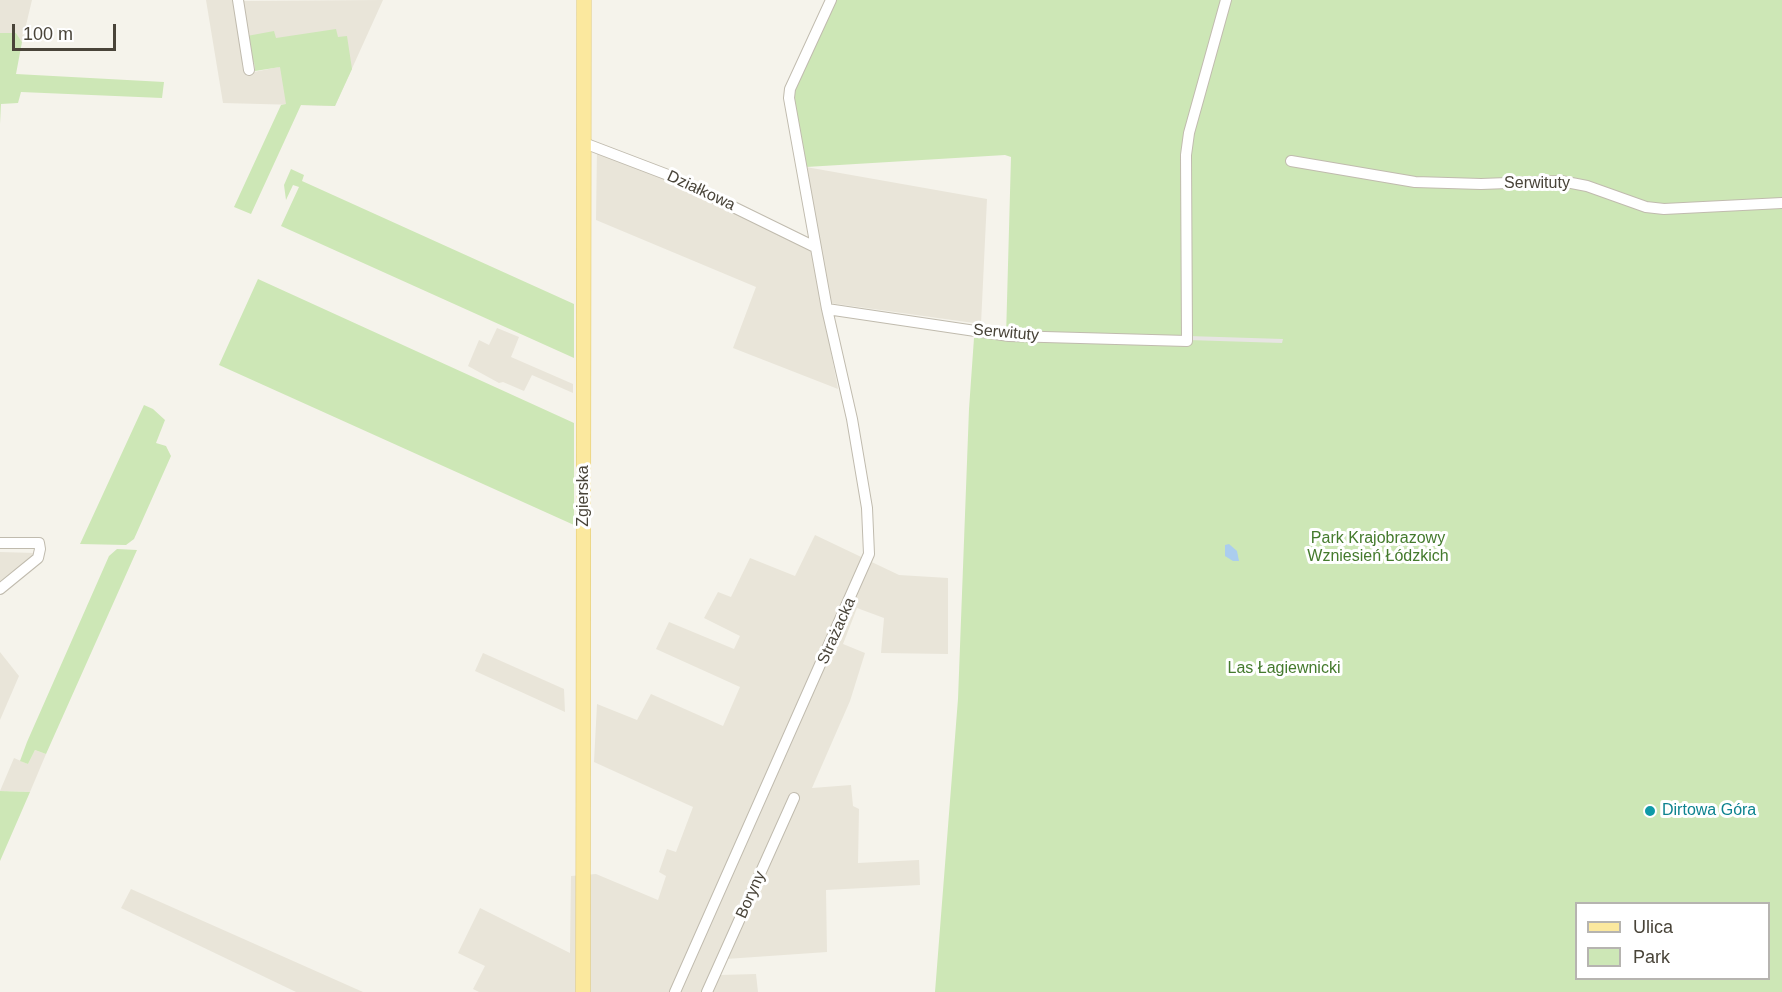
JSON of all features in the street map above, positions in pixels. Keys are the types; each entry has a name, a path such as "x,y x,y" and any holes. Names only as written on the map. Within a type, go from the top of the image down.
{"main road":[{"name":"Zgierska","path":"583,992 584,0"}],"street":[{"path":"238,0 249,70"},
{"name":"Strażacka","path":"675,992 869,554 868,519 854,430 826,309 789,94 831,0"},
{"name":"Serwituty","path":"826,309 1009,336 1187,341 1186,155 1189,133 1226,0"},
{"name":"Działkowa","path":"584,143 668,175 815,247"},
{"name":"Serwituty","path":"1291,161 1415,182 1481,184 1561,181 1587,186 1646,207 1664,209 1782,203"},
{"path":"0,543 39,543 40,549 38,558 0,589"},
{"name":"Boryny","path":"707,992 794,798"}],"shaded area":[{"path":"0,0 32,0 22,42 16,33 0,33"},
{"path":"206,0 235,0 244,74 279,67 247,36 241,1 383,0 335,106 223,103"},
{"path":"597,149 690,190 811,248 838,389 733,348 756,287 596,220"},
{"path":"806,167 987,199 981,324 830,303"},
{"path":"497,328 519,337 511,357 573,384 573,393 532,375 524,391 503,382 499,383 468,366 479,340 489,345"},
{"path":"1188,336 1283,339 1282,343 1188,340"},
{"path":"815,535 899,575 948,578 948,654 881,653 884,618 857,608 843,644 865,653 850,701 812,788 851,785 853,806 859,809 858,863 919,860 920,885 826,890 827,952 726,959 720,975 756,974 758,992 479,992 473,989 485,966 458,953 480,908 570,953 571,876 596,874 658,900 666,876 659,872 667,849 676,852 693,807 594,762 597,704 637,720 651,694 723,726 740,687 656,649 669,622 734,649 740,636 704,618 718,592 731,597 750,558 795,576"},
{"path":"0,552 35,553 36,557 0,586"},
{"path":"0,652 19,676 0,720"},
{"path":"483,653 564,689 565,712 475,671"},
{"path":"35,750 46,754 30,792 0,791 14,758 28,764"},
{"path":"131,889 363,992 296,992 121,908"}],"green space":[{"name":"Las Łagiewnicki","path":"835,0 1782,0 1782,992 935,992 958,699 969,409 974,338 1006,337 1011,157 1005,155 806,167 792,91"},
{"path":"336,29 338,37 347,36 352,69 335,106 301,105 251,214 234,207 281,105 286,104 280,67 255,71 254,62 251,62 247,36 274,31 276,38"},
{"path":"0,33 16,33 22,42 16,74 164,82 162,98 21,92 18,103 1,104 0,124"},
{"path":"291,169 304,175 302,181 574,304 574,358 281,226 299,187 293,185 286,200 284,185"},
{"path":"258,279 574,423 574,525 219,365"},
{"path":"144,405 153,409 165,420 156,443 166,446 171,456 134,539 126,545 80,544"},
{"path":"117,549 137,550 46,754 35,750 28,764 20,761 109,556"},
{"path":"0,791 30,792 0,861"}],"water":[{"path":"1229,544 1237,551 1239,561 1233,561 1225,556 1225,545"}],"place":[{"name":"Dirtowa Góra","path":"1650,811"}],"park label":[{"name":"Park Krajobrazowy Wzniesień Łódzkich","path":"1378,548"}]}
